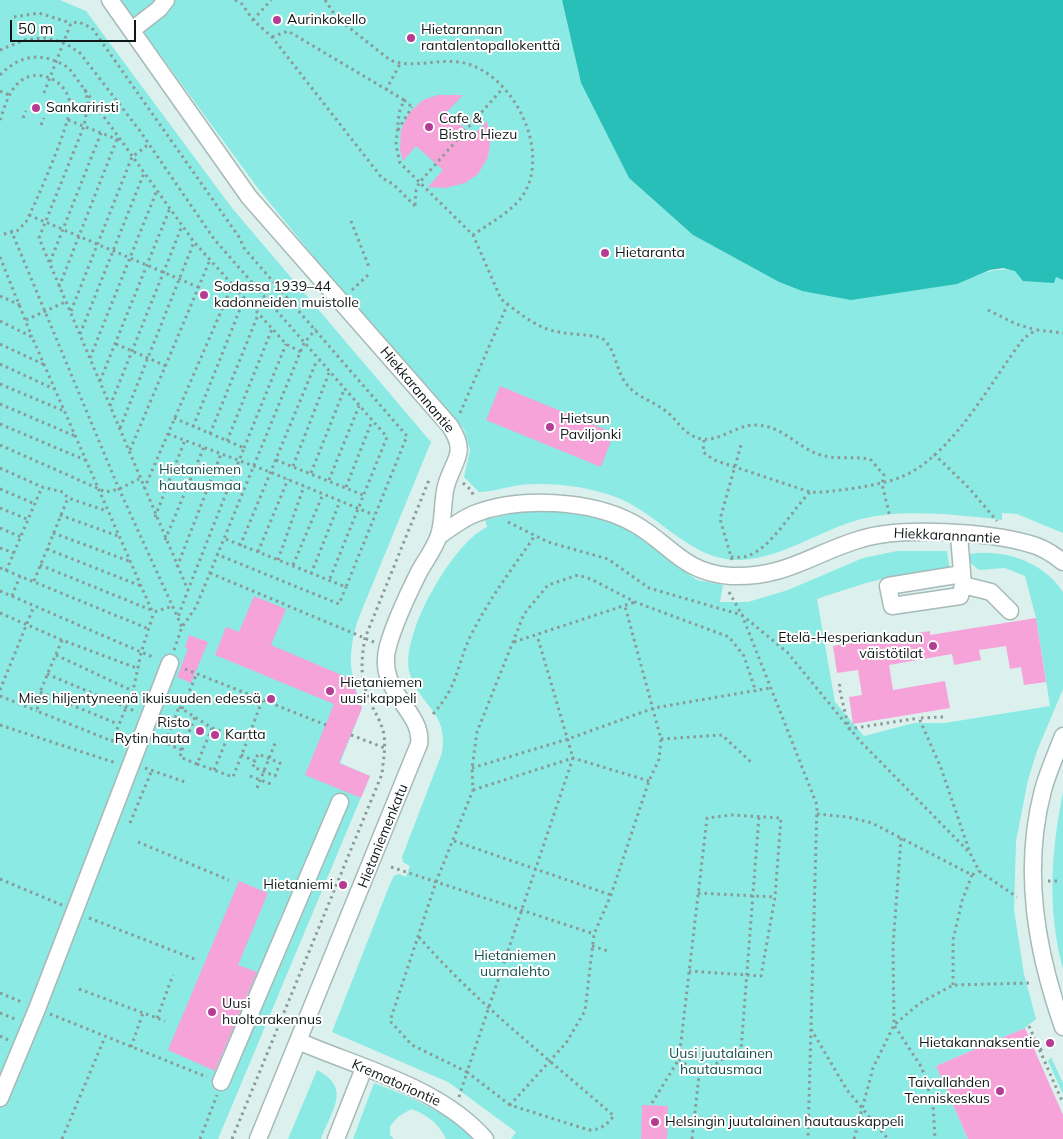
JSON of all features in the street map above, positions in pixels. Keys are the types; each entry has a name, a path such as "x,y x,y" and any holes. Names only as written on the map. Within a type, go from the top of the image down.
{"street":[{"name":"Hiekkarannantie","path":"110,0 249,197 450,426 459,441 460,448 446,488 439,536"},
{"path":"132,30 159,9 166,0"},
{"name":"Hiekkarannantie","path":"439,536 478,512 523,503 573,505 602,511 632,522 680,560 729,583 757,574 793,568 861,539 893,532 1006,538 1032,544 1048,551 1063,562"},
{"path":"960,535 963,580 991,592 1010,611"},
{"name":"Hietaniemenkatu","path":"258,1139 419,744 419,730 391,687 386,669 388,648 408,593 439,536"},
{"path":"0,1098 37,1009 73,910 170,663"},
{"path":"1063,736 1043,789 1035,833 1033,896 1040,947 1050,988 1063,1026"},
{"path":"221,1082 340,802"},
{"name":"Krematoriontie","path":"298,1041 431,1096 455,1110 485,1139"},
{"path":"336,1139 364,1068"}],"path":[{"path":"235,0 242,4 253,20 272,37 382,178 393,184 415,206 416,191 419,183 503,88"},
{"path":"253,20 271,0"},
{"path":"325,0 337,18 390,60 400,64 440,61 468,64 483,70 503,88 516,105 528,129 532,147 533,166 530,181 518,201 473,235"},
{"path":"14,16 39,13 71,23 80,22 92,28 239,237 244,248 407,436 339,604 216,554"},
{"path":"44,93 56,60 65,43 71,23"},
{"path":"272,37 288,31 404,100 412,107 404,116 397,133"},
{"path":"0,50 24,40 37,38 65,43 80,53 149,144 214,239 317,360 387,437 329,581"},
{"path":"0,76 16,62 38,58 56,60 69,68 194,242 286,344 301,352"},
{"path":"386,90 400,64"},
{"path":"0,120 9,95 22,81 29,77 50,78 59,83 67,93 70,107 68,120 29,215 21,227 0,234"},
{"path":"85,89 88,102 84,126 39,238 120,428 155,517 188,590"},
{"path":"0,91 9,95"},
{"path":"404,100 400,113 396,145 400,163 473,235 501,299 549,330 602,338 612,349 628,387 668,413 690,434 704,440 712,439 747,425 766,426 786,434 820,455 836,458 870,459 884,475 882,484 893,532"},
{"path":"23,118 26,111"},
{"path":"41,125 44,118"},
{"path":"68,120 119,140"},
{"path":"49,263 102,132"},
{"path":"59,287 119,140"},
{"path":"70,311 132,157 149,144"},
{"path":"80,334 144,173"},
{"path":"90,358 157,190"},
{"path":"100,381 170,208"},
{"path":"29,215 198,287"},
{"path":"351,221 369,267"},
{"path":"110,406 182,225"},
{"path":"12,231 119,489 182,627"},
{"path":"120,428 194,242"},
{"path":"0,257 97,488 153,611 133,691 112,741 0,696"},
{"path":"129,451 210,260"},
{"path":"340,301 368,275"},
{"path":"144,490 232,286"},
{"path":"0,296 20,305"},
{"path":"192,426 244,299"},
{"path":"26,320 65,302"},
{"path":"450,426 461,413 508,302"},
{"path":"988,310 1016,324 1036,330 1063,333"},
{"path":"210,434 258,315"},
{"path":"0,321 32,337"},
{"path":"227,441 272,329"},
{"path":"170,663 182,627 196,607 216,554 304,343 316,329"},
{"path":"704,440 703,452 714,460 810,492 821,493 882,484 907,474 934,454 953,435 1024,338 1036,330"},
{"path":"0,344 45,364"},
{"path":"116,344 166,366"},
{"path":"178,617 286,344"},
{"path":"240,546 317,360"},
{"path":"0,364 55,389"},
{"path":"293,466 329,373"},
{"path":"0,384 65,412"},
{"path":"311,473 344,390"},
{"path":"0,404 75,436"},
{"path":"328,480 358,406"},
{"path":"174,418 244,448"},
{"path":"346,487 372,421"},
{"path":"0,424 85,460"},
{"path":"168,434 288,479 374,515"},
{"path":"155,517 185,440"},
{"path":"0,445 106,492 119,489 139,479"},
{"path":"741,445 720,519 733,564 729,583 817,806 808,1139"},
{"path":"165,540 204,448"},
{"path":"177,567 221,454"},
{"path":"934,454 969,488 1000,524"},
{"path":"276,460 363,495"},
{"path":"0,468 42,487 63,492 68,498 107,511"},
{"path":"258,552 288,479"},
{"path":"278,560 304,486"},
{"path":"6,571 42,487"},
{"path":"0,489 35,504"},
{"path":"731,558 749,556 770,540 810,492"},
{"path":"293,565 323,494"},
{"path":"34,581 68,498"},
{"path":"311,574 340,501"},
{"path":"0,508 29,520"},
{"path":"60,515 118,536"},
{"path":"500,522 507,521 534,537 608,559 649,588 742,615 787,652 849,728 970,853"},
{"path":"0,528 21,537"},
{"path":"53,533 129,561"},
{"path":"433,714 453,688 470,636 496,589 534,537"},
{"path":"223,538 346,587"},
{"path":"0,548 14,554"},
{"path":"47,549 141,586"},
{"path":"40,565 153,611 173,606"},
{"path":"0,568 149,629"},
{"path":"210,573 388,648"},
{"path":"419,937 433,954 489,1006 614,1116 607,1125 598,1130 589,1130 510,1105 467,1072 412,1045 390,1021 436,882 454,841 472,790 472,768 477,732 524,614 548,585 578,575 591,579 636,602 730,637 744,656 756,692"},
{"path":"12,596 20,576"},
{"path":"0,591 141,654 263,698 326,725"},
{"path":"514,642 636,602"},
{"path":"0,690 34,606"},
{"path":"510,1105 566,1043 585,1011 594,934 611,895 649,781 659,758 661,739 625,606"},
{"path":"0,612 62,640 138,670"},
{"path":"459,1098 573,758 537,635"},
{"path":"37,711 40,692 62,640"},
{"path":"56,655 133,691"},
{"path":"47,674 150,718"},
{"path":"182,709 197,674"},
{"path":"840,684 839,687 849,728"},
{"path":"472,768 568,739 654,708 756,692 770,688"},
{"path":"40,692 118,724"},
{"path":"196,717 180,757 233,777 263,698"},
{"path":"182,750 165,743 179,707 212,728 247,741"},
{"path":"849,728 919,718 944,717"},
{"path":"919,718 941,768 970,853 979,872 1017,897"},
{"path":"0,725 131,766 152,770 185,782"},
{"path":"197,764 212,728"},
{"path":"214,770 229,734"},
{"path":"351,735 385,748"},
{"path":"661,739 722,735 752,763"},
{"path":"257,788 276,741"},
{"path":"258,754 280,764 274,776 253,766 255,761 258,754"},
{"path":"241,755 255,761"},
{"path":"472,790 573,758 649,781"},
{"path":"130,823 152,770"},
{"path":"250,776 271,784"},
{"path":"232,1139 366,812"},
{"path":"817,814 848,817 872,823 972,875"},
{"path":"652,1103 679,1059 689,971 707,818 732,815 780,818 775,898 761,976 689,971"},
{"path":"699,1075 735,1051 741,1050 759,816"},
{"path":"900,838 893,946 894,1025 922,1068 933,1105 935,1139"},
{"path":"454,841 611,895"},
{"path":"138,842 230,880"},
{"path":"391,866 594,934"},
{"path":"972,875 979,872"},
{"path":"952,985 953,940 972,875"},
{"path":"0,879 73,910"},
{"path":"1048,881 1060,881"},
{"path":"698,894 775,898"},
{"path":"89,918 197,960"},
{"path":"592,946 608,951"},
{"path":"157,1018 173,975"},
{"path":"854,1139 873,1068 894,1025 920,1003 952,985 1030,983"},
{"path":"79,989 165,1021"},
{"path":"0,993 221,1082 200,1139"},
{"path":"131,1047 143,1013"},
{"path":"1029,1026 1063,1103"},
{"path":"811,1028 848,1090 888,1139"},
{"path":"62,1139 106,1037"},
{"path":"1040,1050 1050,1043"},
{"path":"679,1059 699,1075"},
{"path":"692,1139 699,1075"}],"green space":[{"name":"Hietaniemen hautausmaa","path":"0,0 60,0 86,11 232,208 431,442 357,622 354,635 351,666 362,708 340,763 370,776 218,1139 0,1139"},
{"name":"Hietaranta","path":"120,0 562,0 581,83 629,178 693,235 779,282 802,291 888,294 977,276 996,270 1026,271 1063,280 1063,533 1017,514 1002,513 1002,520 967,516 911,513 892,514 858,520 768,555 736,560 719,558 703,552 629,503 591,490 544,484 520,485 479,492 464,477 470,450 464,429 340,289 257,187"},
{"path":"541,511 574,513 605,520 630,530 697,580 723,585 720,602 748,602 788,590 863,558 897,551 947,551 950,571 914,573 882,579 817,599 835,702 864,736 914,723 945,723 1050,706 1036,618 1025,576 1005,568 979,570 968,561 969,554 996,553 1022,560 1034,565 1045,573 1063,592 1063,689 1037,751 1028,780 1016,841 1014,910 1024,974 1036,1019 1025,1028 936,1066 968,1139 511,1139 516,1132 448,1082 332,1032 390,884 394,876 399,874 406,877 410,866 403,862 402,857 442,753 443,739 438,718 420,694 410,674 408,658 412,638 420,616 431,593 459,551 473,536 487,527 485,520 513,513"},
{"path":"1063,792 1063,969 1055,925 1052,880"},
{"path":"1051,1057 1063,1083 1063,1094 1048,1061"},
{"path":"317,1070 328,1077 334,1084 337,1092 330,1119 321,1139 288,1139"},
{"path":"374,1083 428,1106 477,1139 446,1139 440,1128 432,1120 411,1109 398,1117 390,1126 390,1135 394,1139 353,1139"}],"shaded area":[{"path":"562,0 1063,0 1063,280 1056,277 1054,283 1023,281 1015,271 1003,268 990,270 957,284 851,300 802,291 779,282 693,235 629,178 581,83"}],"building":[{"path":"438,95 463,95 447,112 473,136 487,121 491,138 488,157 478,174 465,183 445,188 428,187 443,170 416,146 403,161 400,149 401,130 409,113 423,100"},
{"name":"Hietsun Paviljonki","path":"500,386 614,433 601,467 486,420"},
{"name":"Hietaniemen uusi kappeli","path":"254,596 286,609 271,645 351,679 362,708 339,763 370,776 361,798 305,775 334,704 215,655 226,627 239,632"},
{"path":"1036,618 1046,682 1024,685 1021,667 1010,669 1006,646 979,650 981,660 954,665 952,654 889,665 893,690 945,681 950,708 853,724 849,697 862,695 858,670 837,673 833,646 930,631 930,635"},
{"path":"189,635 208,642 191,683 177,677 188,649 185,648"},
{"name":"Uusi huoltorakennus","path":"239,881 268,893 238,965 257,972 215,1071 168,1050"},
{"name":"Taivallahden Tenniskeskus","path":"1025,1028 1063,1115 1063,1139 968,1139 936,1066"},
{"name":"Helsingin juutalainen hautauskappeli","path":"642,1105 668,1106 667,1139 641,1139"}],"place":[{"name":"Aurinkokello","path":"277,20"},
{"name":"Hietarannan rantalentopallokenttä","path":"411,38"},
{"name":"Sankariristi","path":"36,108"},
{"name":"Cafe & Bistro Hiezu","path":"429,127"},
{"name":"Hietaranta","path":"605,253"},
{"name":"Sodassa 1939–44 kadonneiden muistolle","path":"204,295"},
{"name":"Hietsun Paviljonki","path":"550,427"},
{"name":"Etelä-Hesperiankadun väistötilat","path":"933,646"},
{"name":"Hietaniemen uusi kappeli","path":"330,691"},
{"name":"Mies hiljentyneenä ikuisuuden edessä","path":"271,699"},
{"name":"Risto Rytin hauta","path":"200,731"},
{"name":"Kartta","path":"215,735"},
{"name":"Hietaniemi","path":"343,885"},
{"name":"Uusi huoltorakennus","path":"212,1012"},
{"name":"Hietakannaksentie","path":"1050,1043"},
{"name":"Taivallahden Tenniskeskus","path":"1000,1091"},
{"name":"Helsingin juutalainen hautauskappeli","path":"655,1122"}],"park label":[{"name":"Hietaniemen uurnalehto","path":"515,964"},
{"name":"Uusi juutalainen hautausmaa","path":"721,1062"}]}
